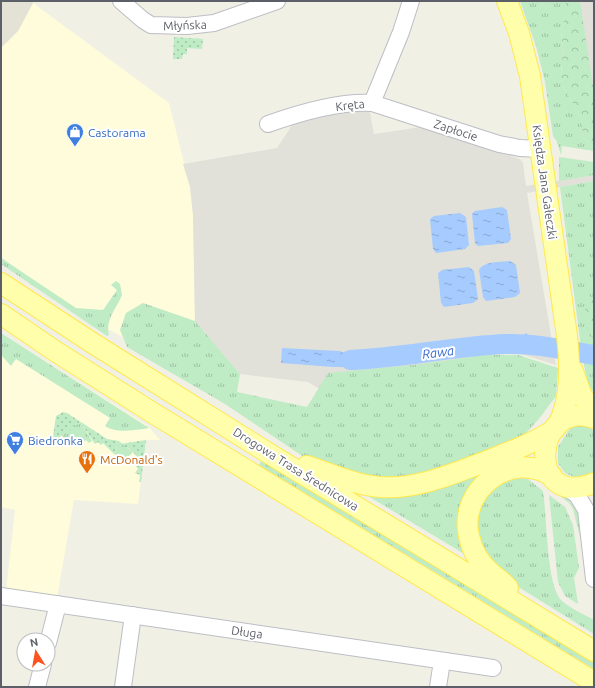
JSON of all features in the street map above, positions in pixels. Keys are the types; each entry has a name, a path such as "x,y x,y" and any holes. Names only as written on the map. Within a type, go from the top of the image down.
{"main road":[{"name":"Księdza Jana Gałeczki","path":"507,1 525,53 541,149 570,365 565,408 557,427 547,442 544,452 545,462 556,480"},
{"name":"Drogowa Trasa Średnicowa","path":"1,284 273,456 594,651"},
{"path":"1,314 55,351 153,413 594,682"},
{"name":"Księdza Jana Gałeczki","path":"570,365 582,396 594,411"},
{"path":"273,456 350,482 368,486 395,487 418,484 462,470 534,441 572,416 594,418"},
{"path":"525,609 504,583 492,574 476,554 471,545 467,526 469,508 482,486 503,472 526,467 541,470 556,480 578,487 594,483"}],"street":[{"name":"Młyńska","path":"121,1 151,25 187,26 214,23 277,1"},
{"name":"Kręta","path":"268,124 292,115 318,109 361,102 372,103 401,32 411,1"},
{"name":"Zapłocie","path":"372,103 499,144 520,148 541,149"},
{"path":"556,480 577,495 586,510 594,579"},
{"name":"Długa","path":"1,596 493,668"},
{"path":"51,632 58,604"},
{"path":"123,687 133,615"},
{"path":"438,687 442,661"},
{"path":"37,687 41,672"}],"shaded area":[{"path":"1,1 32,1 33,3 18,31 1,48"},
{"path":"580,1 594,1 594,92 579,4"},
{"path":"33,3 169,103 190,187 193,215 195,321 128,340 75,311 1,257 1,48 18,31"},
{"path":"367,108 370,113 374,134 421,127 520,159 523,163 526,186 594,175 594,181 527,193 556,365 518,353 496,355 324,392 308,382 240,374 195,321 193,215 190,187 183,164 277,148 296,119"},
{"path":"1,333 149,427 160,440 146,440 138,504 74,500 57,598 6,591 15,510 1,507"}],"green space":[{"path":"520,1 566,1 566,12 561,32 563,47 561,77 562,85 581,117 583,137 589,143 594,143 594,151 562,146 561,155 557,142 553,136 545,82 536,46"},
{"path":"566,1 580,1 594,92 594,143 589,143 583,137 581,117 562,85 561,77 563,47 561,32 566,12"},
{"path":"174,37 203,39 202,49 187,48 187,54 183,54 182,59 173,59"},
{"path":"559,157 594,162 594,175 559,181"},
{"path":"594,181 594,350 581,347 560,187"},
{"path":"1,258 76,308 103,310 117,290 111,285 116,281 120,284 122,295 110,319 108,329 109,335 107,336 1,264"},
{"path":"594,298 594,339 586,323 585,311 589,301"},
{"path":"143,303 195,321 240,374 237,392 307,407 328,373 414,365 485,355 518,355 558,368 556,396 538,420 514,446 391,484 304,457 225,404 127,347 120,330 126,313"},
{"path":"1,333 149,428 121,431 105,426 110,418 16,359 11,366 2,356"},
{"path":"583,359 594,360 594,393 591,388 588,387"},
{"path":"63,412 67,413 107,439 119,441 114,454 103,443 101,445 98,442 95,444 80,422 57,439 61,445 55,443 53,436 56,416"},
{"path":"80,422 92,441 89,443 86,440 83,442 81,439 77,442 75,438 71,441 69,438 65,440 62,435"},
{"path":"573,424 589,427 594,431 593,474 574,477 565,473 558,463 558,447"},
{"path":"146,440 141,482 139,482 140,475 135,473 138,469 136,466 139,463 137,460 138,458 130,449 120,444"},
{"path":"119,441 133,452 126,459 114,454"},
{"path":"262,460 594,662 594,669 259,465"},
{"path":"491,468 492,471 466,555 368,496"},
{"path":"518,473 519,478 528,479 543,491 550,566 557,593 566,604 594,620 594,634 499,575 472,532 482,496"},
{"path":"533,474 566,498 581,518 588,583 586,581 581,541 573,509 569,503"},
{"path":"549,495 565,507 573,525 579,568 574,578 578,604 565,596 558,582"}],"water":[{"path":"502,207 507,210 511,239 508,243 478,246 475,243 472,214 475,211"},
{"path":"460,213 466,217 469,245 465,249 436,253 433,249 430,219 434,216"},
{"path":"510,261 516,265 520,293 515,297 486,301 483,297 479,270 488,263"},
{"path":"469,267 474,271 478,299 473,303 444,307 441,303 438,273 442,270"},
{"path":"282,348 339,351 363,357 376,358 376,361 349,367 281,363"}],"waterway":[{"name":"Rawa","path":"526,335 529,341 535,345"},
{"name":"Rawa","path":"350,360 506,344 539,346 594,355"}],"place":[{"name":"Castorama","path":"75,147"},
{"name":"Biedronka","path":"15,455"},
{"name":"McDonald's","path":"87,474"}]}
